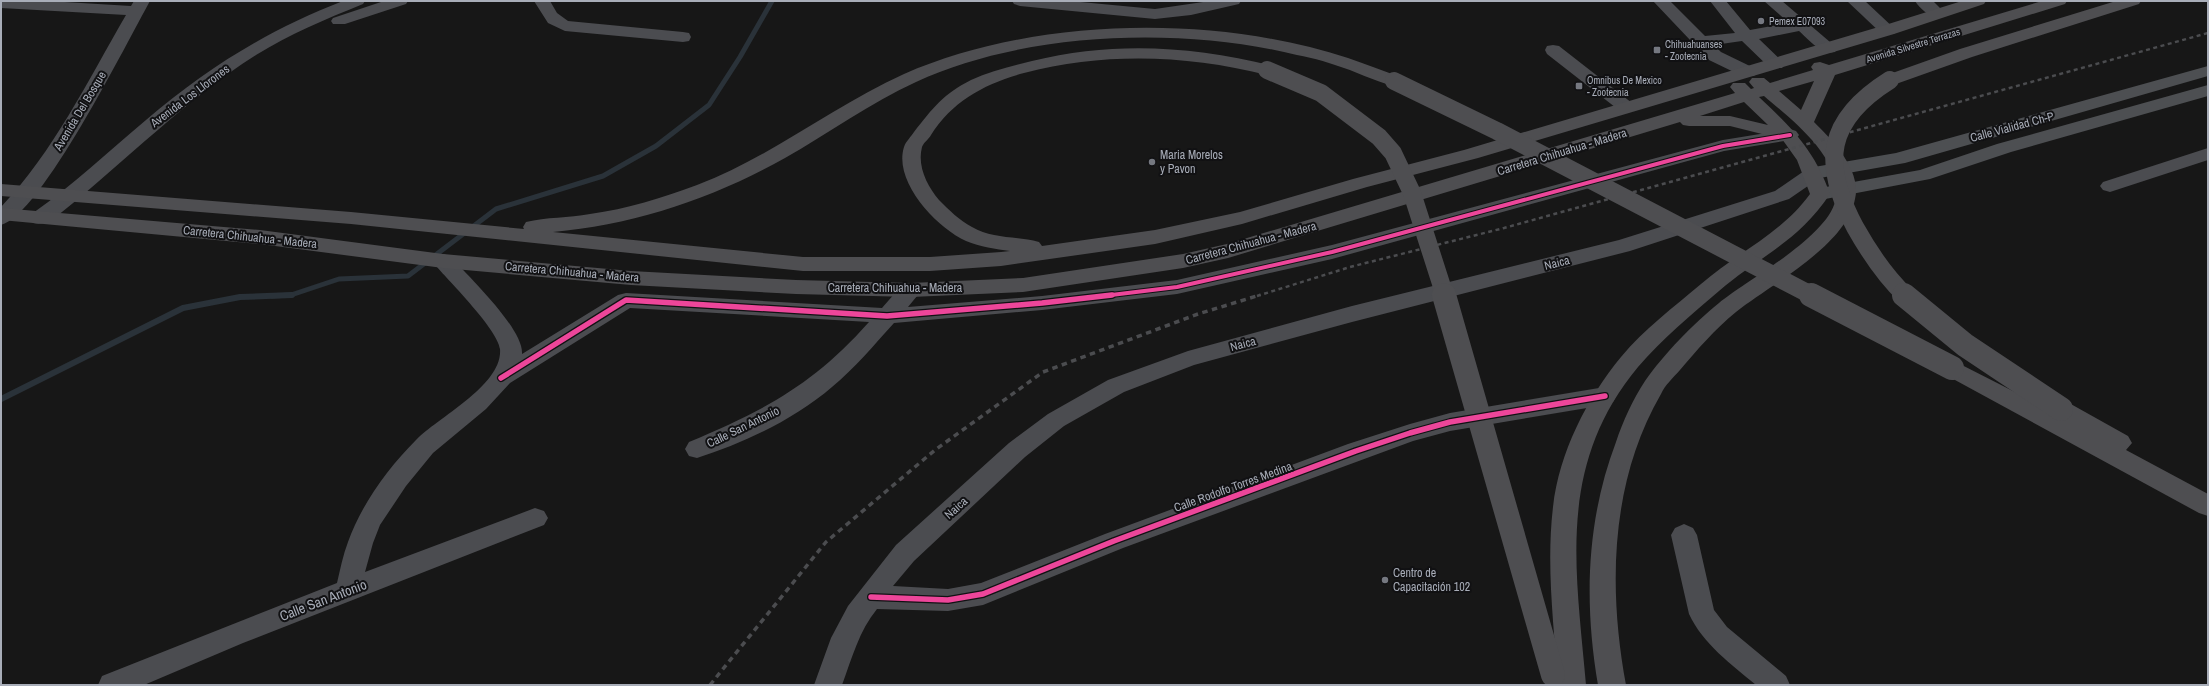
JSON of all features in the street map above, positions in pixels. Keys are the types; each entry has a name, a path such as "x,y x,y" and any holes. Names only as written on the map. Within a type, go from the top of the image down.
{"highway":[{"name":"Avenida Silvestre Terrazas","path":"1739,75 1978,1"},
{"name":"Avenida Silvestre Terrazas","path":"1757,93 2059,1"},
{"path":"2133,1 1966,53 1890,80 1872,90 1860,100 1838,133 1834,161 1835,178 1840,194 1854,225 1878,262 1910,301 1960,342 2061,409 2208,489"},
{"path":"474,230 539,227 612,217 665,204 758,165 912,77 963,58 1020,44 1095,35 1144,33 1218,36 1312,53 1372,70 1498,131 1952,368 2208,506"},
{"path":"1055,250 997,242 975,237 954,225 937,210 924,193 912,166 913,147 936,114 959,96 993,77 1060,60 1109,54 1147,53 1192,55 1226,60 1267,70 1321,93 1379,137 1393,153 1412,193 1561,682"},
{"path":"1561,682 1565,506 1577,457 1606,396 1630,362 1659,333 1722,278 1789,231 1810,208 1820,194 1814,173 1802,150 1797,129 1827,72 1803,56"},
{"path":"1612,685 1606,660 1602,607 1604,546 1613,483 1626,440 1651,390 1685,349 1726,308 1824,236 1833,226 1842,209 1846,189 1841,167 1830,151 1797,129 1739,75"},
{"name":"Carretera Chihuahua - Madera","path":"1,190 69,197 351,218 802,264 930,264 1001,259 1055,250 1155,237 1242,218 1360,183 1471,154 1626,107 1739,75"},
{"name":"Carretera Chihuahua - Madera","path":"3,216 260,237 442,261 631,278 796,287 911,290 1022,285 1190,259 1304,229 1757,93"},
{"path":"1660,123 1708,120 1730,121 1797,129"}],"main road":[{"name":"Calle Vialidad Ch-P","path":"1814,173 1898,158 2208,72"},
{"name":"Calle Vialidad Ch-P","path":"1820,194 1923,175 2004,148 2208,90"}],"street":[{"name":"Avenida Los Llorones","path":"40,218 69,197 152,124 201,85 283,33 357,1"},
{"path":"283,33 327,25 400,1"},
{"path":"542,1 551,18 556,23 565,26 683,37"},
{"path":"1020,1 1155,14 1191,10 1233,1"},
{"path":"1661,1 1715,56 1718,64 1739,75"},
{"path":"1718,1 1746,36 1776,64"},
{"path":"1772,1 1829,48"},
{"path":"1855,1 1888,30"},
{"path":"1923,1 1937,13"},
{"path":"1,3 138,6"},
{"name":"Avenida Del Bosque","path":"3,216 26,193 72,129 138,6"},
{"path":"1702,42 1802,26"},
{"path":"1553,50 1626,107"},
{"path":"348,590 360,543 374,513 426,446 479,401 501,378 626,300 887,316 1042,303 1177,287 1332,252 1723,146 1797,129"},
{"path":"2110,186 2208,154"},
{"name":"Naica","path":"1782,195 1814,173"},
{"name":"Naica","path":"828,685 845,638 854,620 872,597 885,576 906,553 1017,450 1056,420 1116,386 1188,358 1360,312 1622,246 1782,195 1820,194"},
{"path":"442,261 506,338 510,348 511,360 501,378"},
{"name":"Calle San Antonio","path":"697,449 762,420 808,393 842,365 911,290"},
{"name":"Calle Rodolfo Torres Medina","path":"872,597 948,600 983,594 1114,541 1356,451 1410,433 1450,422 1606,396"},
{"name":"Calle San Antonio","path":"112,685 348,590 535,518"},
{"path":"1684,535 1702,614 1717,636 1776,685"}],"waterway":[{"path":"288,295 339,279 408,276 496,209 603,176 656,146 709,105 740,57 772,1"},
{"path":"1,399 183,308 240,297 288,295"},
{"path":"272,296 288,295"}],"railway":[{"path":"1257,296 1350,267 1504,228 2208,33"},
{"path":"710,685 826,542 935,450 1043,372 1198,314 1260,295"}],"cycle path":[{"path":"501,378 626,300 887,316 1042,303 1177,287 1332,252 1723,146 1790,135"},
{"path":"871,597 948,600 983,594 1114,541 1356,451 1410,433 1450,422 1605,396"}],"place":[{"name":"Pemex E07093","path":"1761,21"},
{"name":"Chihuahuanses - Zootecnia","path":"1657,50"},
{"name":"Omnibus De Mexico - Zootecnia","path":"1579,86"},
{"name":"Maria Morelos y Pavon","path":"1152,162"},
{"name":"Centro de Capacitación 102","path":"1385,580"}]}
